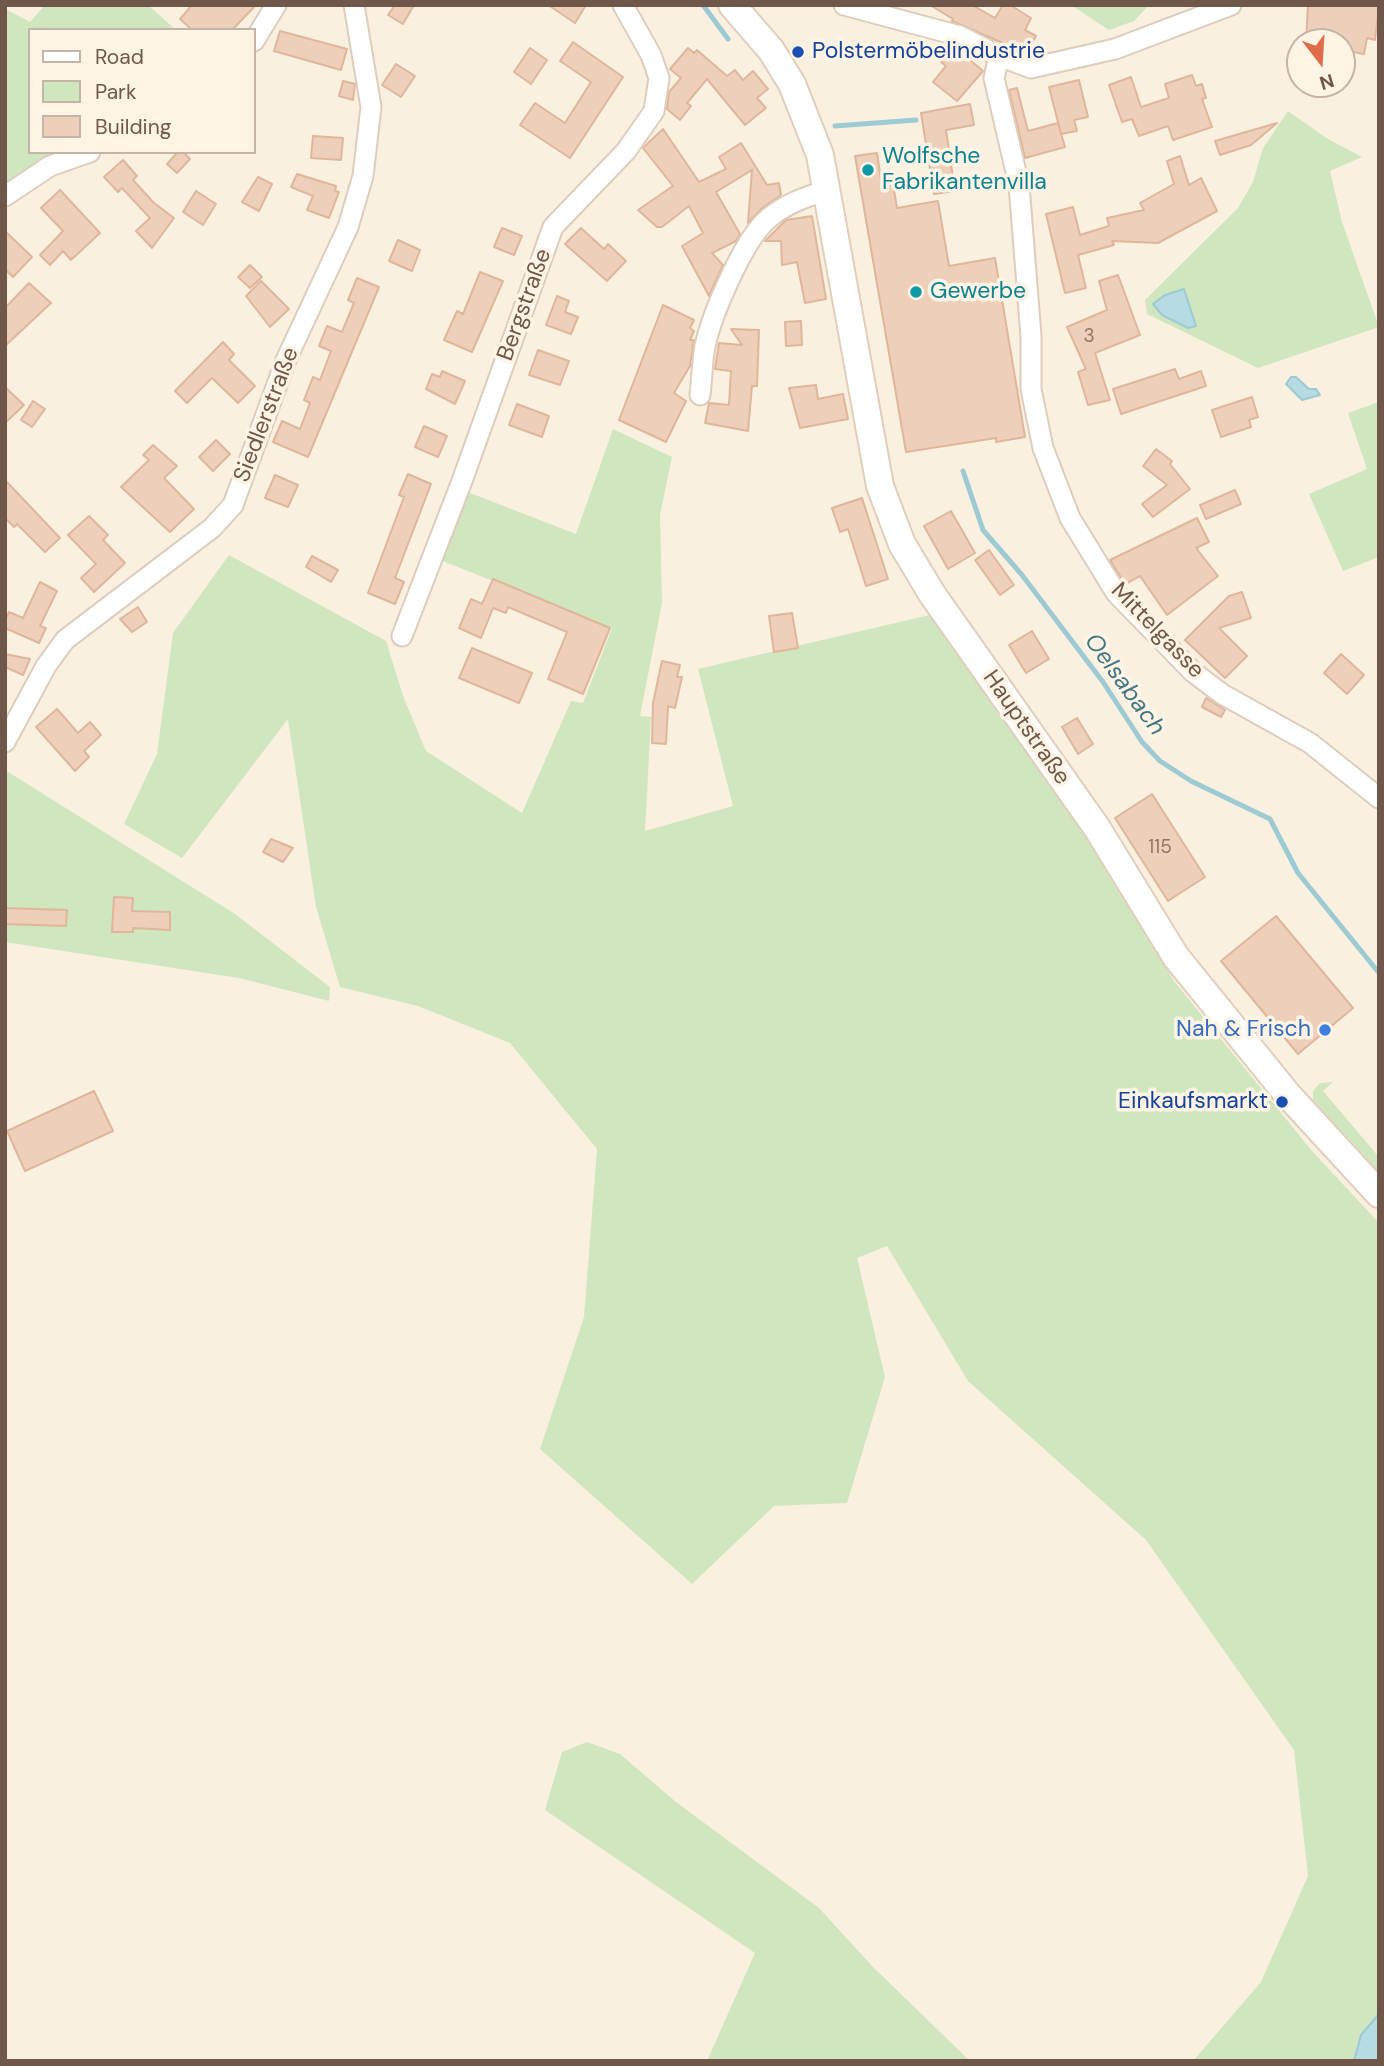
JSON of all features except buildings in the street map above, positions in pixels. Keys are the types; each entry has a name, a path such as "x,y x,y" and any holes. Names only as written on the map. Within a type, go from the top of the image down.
{"main road":[{"name":"Hauptstraße","path":"742,9 792,84 820,155 880,486 902,544 932,594 1097,828 1176,957 1288,1095 1379,1194"}],"street":[{"path":"256,38 276,5"},
{"name":"Siedlerstraße","path":"5,742 46,666 65,640 212,528 233,505 286,360 348,227 363,176 371,107 354,5"},
{"name":"Bergstraße","path":"402,636 462,481 553,227 626,151 654,111 659,78 651,55 623,5"},
{"path":"844,5 960,36 1025,67 1047,67 1115,49 1231,5"},
{"name":"Mittelgasse","path":"999,56 994,78 1019,185 1031,336 1031,389 1043,448 1070,517 1116,593 1193,671 1222,694 1310,743 1379,798"},
{"path":"5,197 50,166 84,154"},
{"path":"700,395 705,346 726,285 747,249 767,219 795,201 827,190"}],"green space":[{"path":"45,5 148,5 174,28 28,28 28,154 71,154 18,174 5,183 5,9 30,22"},
{"path":"1071,5 1149,5 1134,21 1109,30"},
{"path":"1288,111 1328,139 1362,157 1330,171 1342,222 1379,327 1258,368 1147,314 1145,300 1238,208 1253,182 1263,148"},
{"path":"1379,402 1379,557 1343,571 1309,494 1367,469 1348,413"},
{"path":"613,429 672,457 660,515 662,603 640,716 651,717 645,831 733,806 698,669 934,614 1097,844 1121,894 1174,981 1312,1151 1379,1223 1379,2014 1361,2035 1354,2061 1193,2061 1261,1982 1308,1876 1294,1750 1146,1540 968,1381 887,1246 857,1258 885,1377 847,1503 774,1506 692,1584 540,1449 584,1317 597,1149 510,1043 418,1006 340,987 316,907 288,719 182,858 124,824 157,754 173,633 229,555 386,641 403,696 426,751 522,813 571,701 583,703 612,628 440,560 465,491 576,534"},
{"path":"5,770 235,914 330,987 329,1001 239,978 5,942"},
{"path":"1333,1082 1323,1091 1379,1157 1379,1172 1313,1100 1313,1091 1320,1083"},
{"path":"587,1742 620,1754 676,1802 819,1908 873,1967 970,2061 707,2061 755,1953 545,1810 562,1752"}],"water":[{"path":"1184,289 1196,326 1188,328 1162,315 1153,304 1165,295"},
{"path":"1291,377 1296,377 1309,389 1316,389 1320,395 1302,400 1286,384"},
{"path":"1379,2014 1379,2061 1354,2061 1361,2035"}],"waterway":[{"name":"Oelsabach","path":"703,5 728,39"},
{"name":"Oelsabach","path":"835,126 916,120"},
{"name":"Oelsabach","path":"963,471 983,530 1022,575 1103,682 1142,742 1160,761 1191,781 1270,819 1298,873 1379,973"}],"place":[{"name":"Polstermöbelindustrie","path":"798,52"},
{"name":"Wolfsche Fabrikantenvilla","path":"868,170"},
{"name":"Gewerbe","path":"916,292"},
{"name":"Nah & Frisch","path":"1325,1030"},
{"name":"Einkaufsmarkt","path":"1282,1102"}]}
